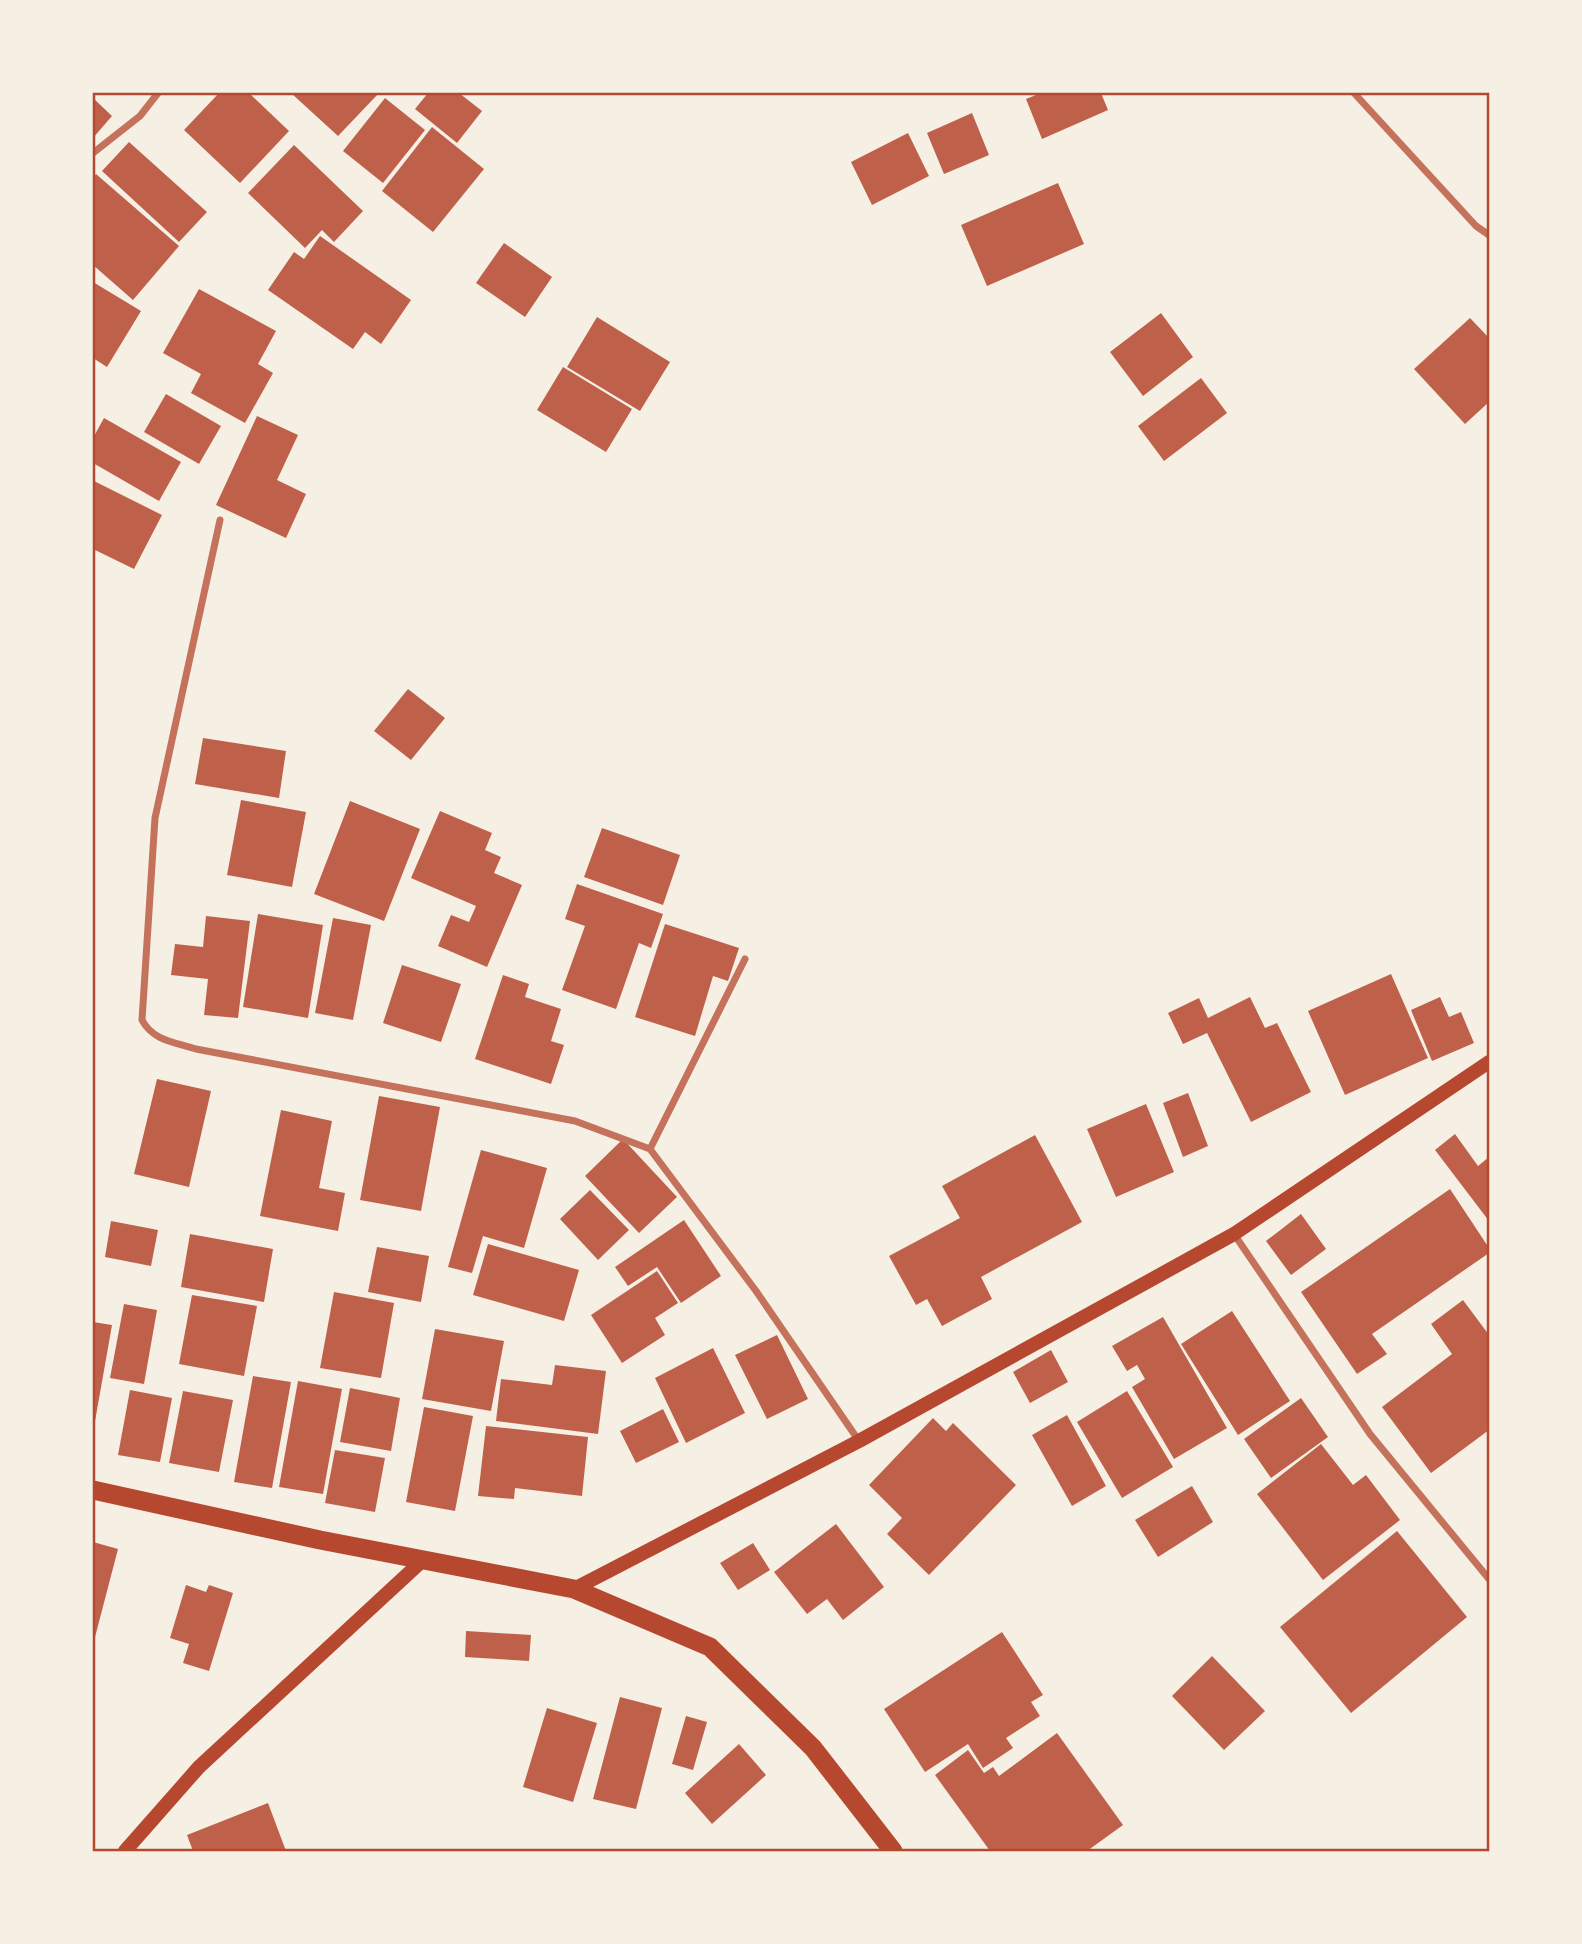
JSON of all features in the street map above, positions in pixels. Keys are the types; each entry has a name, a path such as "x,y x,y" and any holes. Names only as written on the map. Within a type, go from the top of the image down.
{"highway":[{"path":"93,1490 320,1540 574,1589 710,1647 813,1748 893,1851"}],"main road":[{"path":"574,1589 859,1441 1234,1234 1489,1062"},
{"path":"125,1851 199,1767 423,1560"}],"street":[{"path":"93,153 140,116 158,93"},
{"path":"1353,93 1476,226 1489,235"},
{"path":"220,520 155,818 142,1020 147,1029 154,1036 196,1049 575,1121 650,1149 756,1291 859,1441"},
{"path":"650,1149 745,959"},
{"path":"1234,1234 1370,1434 1489,1579"}],"building":[{"path":"219,93 249,93 289,131 240,183 184,130"},
{"path":"291,93 379,93 338,136"},
{"path":"428,93 459,93 482,111 457,143 415,109"},
{"path":"1041,93 1101,93 1108,110 1042,139 1026,99"},
{"path":"93,98 112,116 93,138"},
{"path":"385,98 425,130 383,183 343,151"},
{"path":"972,113 989,155 944,174 927,133"},
{"path":"432,127 484,169 433,232 382,191"},
{"path":"908,133 929,176 872,205 851,162"},
{"path":"129,142 207,212 179,242 102,171"},
{"path":"294,145 363,211 334,242 322,230 305,248 248,193"},
{"path":"96,174 179,246 133,300 93,265 93,178"},
{"path":"1058,183 1084,244 987,286 961,225"},
{"path":"320,236 411,300 381,344 365,332 353,349 268,290 294,252 304,259"},
{"path":"504,243 552,277 525,317 476,283"},
{"path":"93,282 141,311 107,367 93,358"},
{"path":"199,289 276,331 258,364 273,373 245,423 191,393 201,374 163,353"},
{"path":"1161,313 1193,357 1143,396 1110,352"},
{"path":"597,317 670,362 640,411 567,367"},
{"path":"1470,318 1489,338 1489,402 1465,424 1414,369"},
{"path":"563,367 632,409 606,452 537,410"},
{"path":"1201,378 1227,413 1164,461 1138,426"},
{"path":"166,394 221,426 199,464 144,432"},
{"path":"257,416 298,435 277,480 306,494 286,538 216,505"},
{"path":"104,418 181,462 159,501 93,463 93,438"},
{"path":"94,481 162,515 134,569 93,549"},
{"path":"408,689 445,718 411,760 374,731"},
{"path":"203,738 286,751 279,798 195,784"},
{"path":"241,800 306,812 292,887 227,875"},
{"path":"350,801 420,829 384,921 314,894"},
{"path":"440,811 492,833 485,850 501,857 494,873 522,885 487,967 438,946 451,915 469,922 476,906 411,878"},
{"path":"602,828 680,855 663,905 584,877"},
{"path":"577,884 663,914 651,948 639,943 616,1009 562,990 585,926 565,919"},
{"path":"258,914 323,925 308,1018 243,1007"},
{"path":"206,916 250,921 238,1018 204,1015 208,979 171,975 175,944 203,947"},
{"path":"333,918 371,925 353,1020 315,1013"},
{"path":"665,924 739,948 728,981 713,976 695,1036 635,1017"},
{"path":"402,965 461,984 441,1042 383,1023"},
{"path":"1391,974 1428,1058 1345,1095 1308,1011"},
{"path":"503,975 529,984 525,997 561,1009 551,1041 564,1045 551,1084 475,1059"},
{"path":"1250,997 1265,1028 1277,1023 1311,1092 1251,1122 1207,1033 1183,1044 1168,1013 1199,998 1208,1018"},
{"path":"1440,997 1449,1017 1461,1012 1474,1043 1432,1061 1411,1010"},
{"path":"157,1079 211,1091 189,1187 134,1174"},
{"path":"1188,1093 1208,1146 1183,1157 1163,1103"},
{"path":"379,1096 440,1107 421,1211 360,1200"},
{"path":"1146,1104 1174,1172 1116,1197 1087,1129"},
{"path":"281,1110 332,1121 319,1188 345,1193 338,1231 260,1216"},
{"path":"1455,1134 1478,1166 1489,1157 1489,1221 1435,1150"},
{"path":"1035,1135 1082,1222 981,1277 992,1299 942,1326 927,1299 916,1305 889,1256 960,1218 942,1186"},
{"path":"623,1139 677,1197 639,1233 585,1176"},
{"path":"481,1150 547,1168 524,1248 483,1236 472,1273 448,1267"},
{"path":"1450,1189 1489,1248 1489,1253 1372,1334 1387,1354 1357,1374 1301,1292"},
{"path":"590,1190 629,1230 598,1260 560,1219"},
{"path":"1301,1214 1326,1249 1291,1275 1266,1241"},
{"path":"684,1220 721,1276 681,1303 657,1267 628,1286 615,1267"},
{"path":"111,1221 158,1230 151,1266 105,1257"},
{"path":"190,1234 273,1249 264,1302 181,1287"},
{"path":"488,1244 579,1270 564,1321 473,1295"},
{"path":"377,1247 429,1256 421,1302 368,1292"},
{"path":"657,1271 678,1303 655,1318 665,1335 622,1363 591,1315"},
{"path":"334,1292 394,1303 381,1378 320,1368"},
{"path":"192,1295 257,1306 244,1376 179,1364"},
{"path":"1463,1300 1489,1335 1489,1430 1431,1473 1382,1407 1452,1354 1431,1324"},
{"path":"124,1304 157,1310 144,1384 110,1378"},
{"path":"1232,1311 1290,1401 1238,1435 1181,1344"},
{"path":"1163,1317 1227,1428 1174,1459 1132,1387 1145,1379 1137,1365 1127,1371 1112,1346"},
{"path":"93,1322 112,1325 94,1427 93,1427"},
{"path":"435,1329 504,1341 491,1411 422,1399"},
{"path":"777,1335 808,1399 767,1419 735,1355"},
{"path":"713,1348 745,1413 686,1443 655,1378"},
{"path":"1051,1350 1068,1382 1030,1403 1013,1372"},
{"path":"555,1365 606,1371 598,1434 496,1421 501,1379 552,1385"},
{"path":"253,1376 291,1382 272,1488 234,1482"},
{"path":"298,1381 342,1389 323,1494 279,1487"},
{"path":"350,1388 400,1398 391,1451 340,1442"},
{"path":"130,1390 172,1398 160,1462 118,1455"},
{"path":"183,1391 233,1400 219,1472 169,1463"},
{"path":"1127,1391 1173,1467 1122,1498 1077,1422"},
{"path":"1301,1398 1328,1437 1271,1478 1244,1439"},
{"path":"424,1407 473,1416 455,1511 406,1502"},
{"path":"663,1409 679,1442 636,1463 620,1431"},
{"path":"1067,1415 1106,1486 1072,1506 1032,1435"},
{"path":"933,1418 946,1431 953,1423 1016,1485 929,1575 887,1534 902,1518 869,1485"},
{"path":"486,1426 588,1437 582,1496 515,1488 514,1499 478,1496"},
{"path":"1321,1444 1353,1485 1366,1475 1400,1520 1323,1580 1257,1494"},
{"path":"335,1450 385,1458 375,1512 325,1503"},
{"path":"1192,1486 1213,1522 1158,1557 1135,1520"},
{"path":"836,1524 884,1587 843,1620 827,1599 807,1614 774,1572"},
{"path":"1397,1531 1467,1617 1351,1713 1280,1627"},
{"path":"93,1542 118,1549 94,1641 93,1641"},
{"path":"753,1543 770,1570 738,1590 720,1563"},
{"path":"186,1585 206,1592 209,1585 233,1593 209,1671 183,1663 189,1644 170,1638"},
{"path":"466,1631 531,1635 529,1661 465,1657"},
{"path":"1002,1632 1043,1695 1031,1702 1040,1716 1006,1738 1013,1748 983,1768 968,1744 925,1772 884,1709"},
{"path":"1212,1656 1265,1711 1224,1750 1172,1696"},
{"path":"620,1697 662,1708 636,1809 593,1799"},
{"path":"547,1708 597,1723 573,1802 523,1787"},
{"path":"686,1716 707,1722 693,1770 672,1764"},
{"path":"1057,1733 1123,1825 1087,1851 990,1851 935,1775 968,1750 984,1773 993,1767 999,1776"},
{"path":"739,1744 766,1775 712,1824 685,1793"},
{"path":"268,1803 286,1851 193,1851 187,1835"}]}
